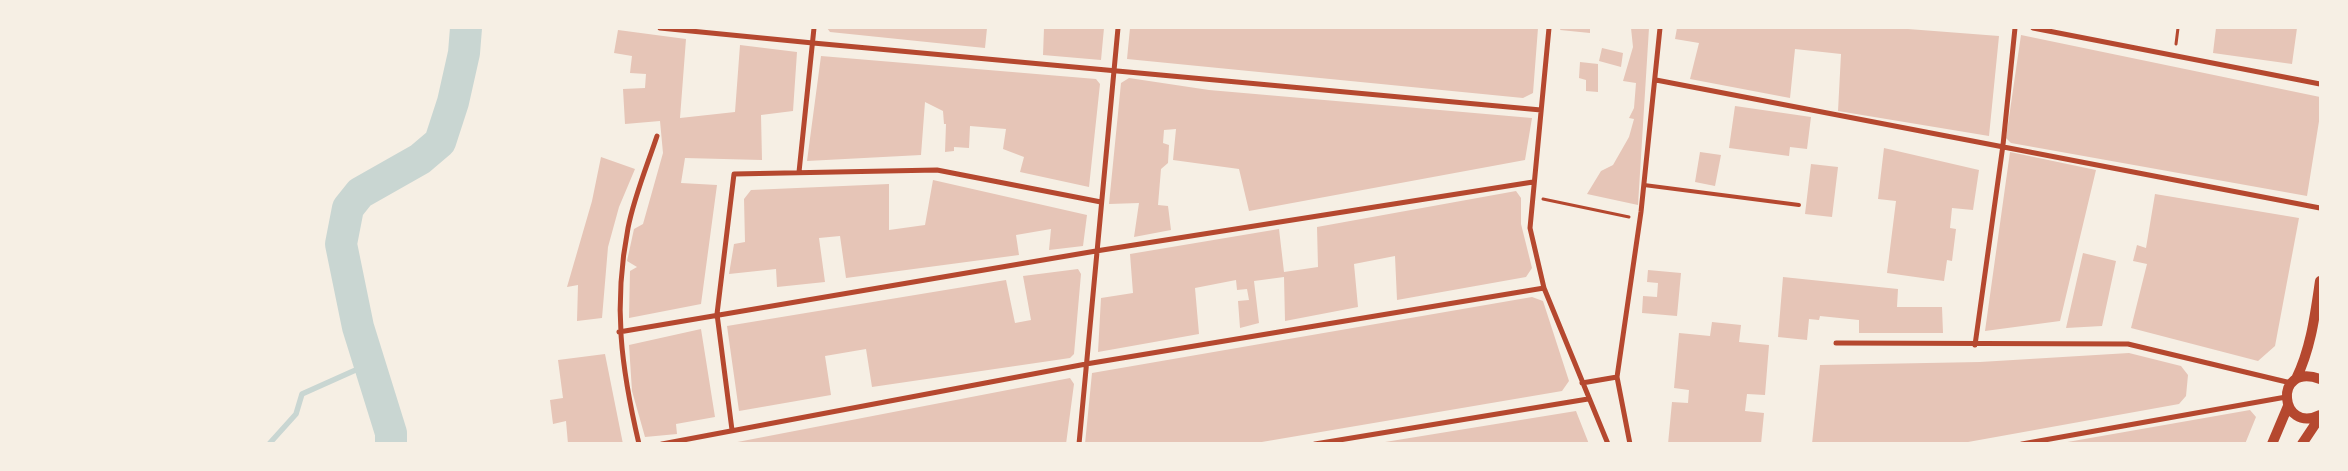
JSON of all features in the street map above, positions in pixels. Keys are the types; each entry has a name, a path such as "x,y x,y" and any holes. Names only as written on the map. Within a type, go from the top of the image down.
{"main road":[{"path":"2272,444 2294,381 2305,360 2311,337 2320,281"},
{"path":"2294,381 2308,375 2320,379"},
{"path":"2287,401 2295,415 2304,419 2314,419 2320,416"},
{"path":"2302,444 2320,416"}],"street":[{"path":"660,28 812,44 1541,110"},
{"path":"799,172 814,28"},
{"path":"1079,444 1118,28"},
{"path":"1549,28 1530,228 1544,288 1608,444"},
{"path":"1630,444 1617,377 1640,219 1660,28"},
{"path":"1975,345 2003,145 2015,28"},
{"path":"2033,28 2320,84"},
{"path":"1656,80 2003,145 2320,208"},
{"path":"639,444 631,411 619,332 619,289 628,226 657,136"},
{"path":"732,430 717,314 734,174 937,170 1101,202"},
{"path":"619,332 717,314 1533,182"},
{"path":"662,444 1086,364 1544,288"},
{"path":"1836,344 2128,344 2294,381"},
{"path":"1582,383 1617,377"},
{"path":"1315,444 1588,399"},
{"path":"2022,444 2287,401"}],"lane":[{"path":"1644,185 1799,205"}],"path":[{"path":"1532,197 1640,219"}],"building":[{"path":"827,28 987,28 985,48 830,32"},
{"path":"1044,28 1104,28 1101,60 1043,55"},
{"path":"1130,28 1538,28 1533,93 1523,98 1127,59"},
{"path":"1561,28 1590,28 1590,33 1560,30"},
{"path":"1631,28 1649,28 1638,205 1587,194 1601,171 1613,165 1629,137 1634,119 1629,118 1634,108 1636,83 1623,81 1633,47"},
{"path":"1677,28 1895,28 1999,36 1989,136 1838,111 1841,54 1795,49 1790,98 1690,79 1699,43 1675,39"},
{"path":"2216,28 2297,28 2292,64 2213,53"},
{"path":"618,30 686,39 680,118 735,112 740,45 797,52 793,111 761,115 762,160 685,158 681,183 717,185 701,304 629,318 630,271 637,267 627,261 634,229 643,224 663,153 660,121 625,124 623,89 645,88 646,74 630,73 632,56 614,53"},
{"path":"2021,35 2320,97 2320,115 2307,196 2011,143 2006,138"},
{"path":"1602,48 1623,53 1621,67 1599,61"},
{"path":"821,56 1096,79 1100,84 1089,187 1020,172 1024,157 1003,149 1006,129 970,126 969,148 954,147 954,151 945,152 946,124 944,124 943,111 925,102 921,155 807,161"},
{"path":"1580,62 1598,64 1598,92 1586,91 1586,80 1579,78"},
{"path":"1129,78 1209,90 1532,118 1525,160 1249,211 1239,169 1173,160 1176,129 1164,130 1163,143 1169,145 1168,163 1161,169 1158,205 1168,206 1171,230 1134,237 1139,203 1109,204 1121,83"},
{"path":"1735,106 1811,117 1807,149 1790,147 1789,156 1729,148"},
{"path":"1884,148 1979,170 1973,210 1952,208 1950,228 1956,229 1952,261 1947,260 1944,281 1887,273 1896,201 1878,199"},
{"path":"1700,152 1721,155 1715,186 1695,182"},
{"path":"2010,152 2096,170 2060,321 1985,331"},
{"path":"601,157 635,169 619,207 608,247 602,318 577,321 578,285 567,287 592,201"},
{"path":"1811,164 1838,167 1832,217 1805,214"},
{"path":"933,180 1087,215 1083,246 1049,250 1051,229 1016,235 1019,255 846,278 840,236 819,238 825,282 777,287 776,269 729,274 734,244 745,242 744,199 751,190 889,184 889,230 925,225"},
{"path":"1516,191 1521,198 1521,224 1532,268 1526,277 1397,300 1395,256 1354,264 1358,307 1285,321 1284,277 1254,281 1259,323 1240,328 1238,301 1249,300 1247,289 1237,290 1236,280 1195,288 1199,334 1098,352 1101,298 1133,293 1130,254 1279,229 1284,272 1318,267 1317,227"},
{"path":"2155,194 2299,218 2275,346 2258,361 2131,328 2147,264 2133,261 2137,245 2146,248"},
{"path":"2083,253 2116,261 2102,326 2066,328"},
{"path":"1078,269 1081,274 1074,354 1070,358 872,387 866,349 825,356 831,395 739,411 727,326 1006,280 1015,323 1031,320 1023,276"},
{"path":"1648,270 1681,273 1677,316 1642,313 1643,296 1657,297 1658,283 1647,282"},
{"path":"1783,277 1898,289 1897,307 1942,307 1943,333 1859,333 1859,320 1820,316 1819,320 1809,319 1807,340 1778,337"},
{"path":"1532,297 1543,301 1569,381 1562,391 1250,444 1085,444 1092,373"},
{"path":"1712,322 1741,325 1739,342 1769,345 1765,395 1747,394 1745,411 1764,413 1761,444 1668,444 1672,402 1688,403 1689,390 1674,388 1679,333 1710,336"},
{"path":"701,329 715,417 676,424 677,434 645,437 632,391 629,345"},
{"path":"2129,353 2181,366 2188,375 2186,396 2179,404 1957,444 1812,444 1820,365 1980,362"},
{"path":"605,354 623,444 568,444 566,421 553,424 550,400 563,398 558,360"},
{"path":"1070,378 1074,384 1066,444 727,444"},
{"path":"2250,410 2256,417 2245,444 2056,444"},
{"path":"1576,411 1589,444 1386,444 1385,442"}],"waterway":[{"path":"391,444 391,433 358,327 341,244 348,208 360,193 420,159 440,142 453,102 464,53 466,28"},
{"path":"269,444 296,414 302,394 369,364"}]}
